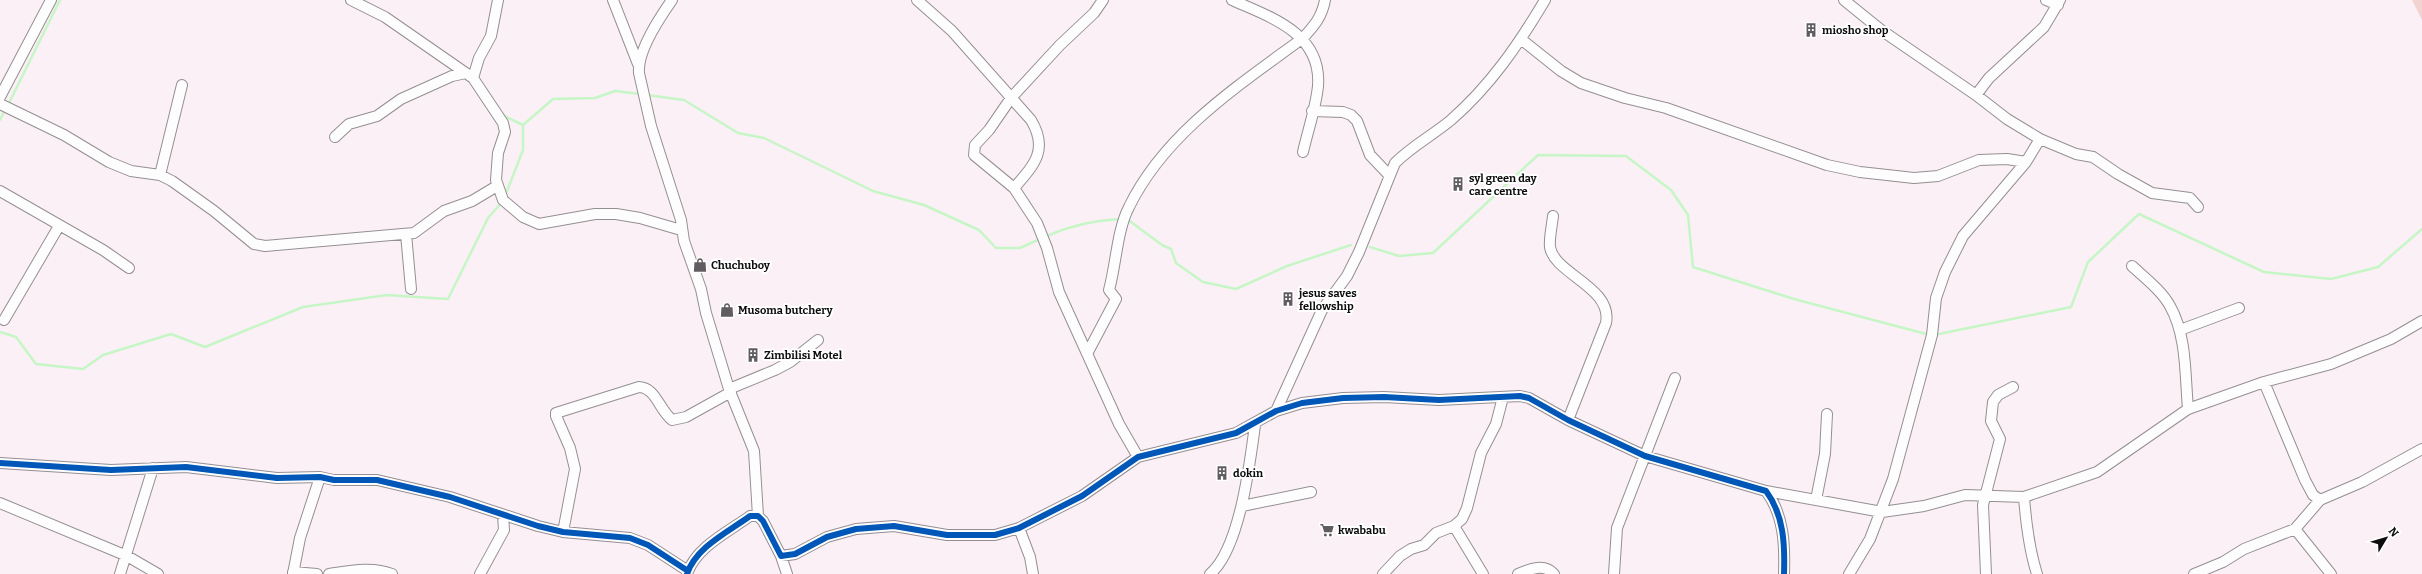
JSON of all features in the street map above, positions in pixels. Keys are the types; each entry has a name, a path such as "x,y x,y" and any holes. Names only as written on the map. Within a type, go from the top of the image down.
{"street":[{"path":"0,97 51,0"},
{"path":"351,0 385,17 469,76 503,123 504,140 498,153 495,173 497,186 503,200 523,217 539,224 595,214 616,214 640,218 681,230"},
{"path":"469,76 491,36 498,0"},
{"path":"613,0 638,64 651,126 681,220 681,230 701,289 706,313 730,390 754,451 758,516 763,521 787,574"},
{"path":"638,64 645,47 672,0"},
{"path":"916,0 952,31 1031,120 1040,141 1036,158 1014,188"},
{"path":"1103,0 1094,13 1060,44 1011,98 989,130 975,145 974,155 1014,188 1037,223 1047,248 1059,292 1088,352 1119,424 1138,457"},
{"path":"1232,0 1290,27 1303,38 1317,70 1318,86 1303,152"},
{"path":"1088,352 1116,299 1109,290 1120,237 1128,208 1153,168 1195,121 1303,38 1314,27 1322,13 1324,0"},
{"path":"1276,411 1322,310 1347,276 1359,252 1389,176 1396,163 1406,152 1450,120 1485,86 1522,40 1545,0"},
{"path":"1844,0 1881,30 1976,95 2007,119 2040,139 2076,154 2093,157 2118,174 2152,193 2190,198 2198,207"},
{"path":"1976,95 1988,78 2044,27 2059,3 2046,0"},
{"path":"1522,40 1561,71 1581,83 1625,98 1666,108 1827,165 1860,172 1914,178 1938,176 1979,160 2007,159 2026,162"},
{"path":"335,137 349,124 377,116 401,99 452,76 469,76"},
{"path":"160,175 182,86"},
{"path":"0,104 64,135 109,162 131,172 160,175 172,181 214,211 254,244 265,246 414,233 444,211 472,201 497,186"},
{"path":"1312,112 1343,112 1351,115 1357,121 1370,155 1389,176"},
{"path":"1849,574 1882,512 1913,412 1932,336 1936,298 1945,272 1963,236 2026,162 2040,139"},
{"path":"0,191 129,268"},
{"path":"1553,216 1550,247 1554,257 1586,284 1604,304 1608,313 1606,323 1568,420"},
{"path":"4,320 59,226"},
{"path":"406,234 411,289"},
{"path":"2132,266 2170,305 2180,330 2188,409"},
{"path":"2180,330 2239,308"},
{"path":"780,556 795,554 827,537 856,529 894,526 947,535 977,537 995,535 1019,528 1082,496 1138,457 1167,448 1236,433 1255,425 1276,411 1302,403 1343,398 1384,397 1439,400 1503,397 1529,398 1568,420 1645,456 1766,491 1882,512 1924,506 1965,495 2024,497 2097,472 2188,409 2264,382 2337,362 2390,339 2422,321"},
{"path":"563,532 575,468 570,448 556,413 639,387 647,388 652,393 663,412 672,420 686,417 730,390 790,362 818,340"},
{"path":"1614,574 1617,528 1675,378"},
{"path":"2264,382 2305,480 2313,495 2320,500"},
{"path":"1986,574 1983,511 2000,439 1991,421 1993,402 1998,395 2013,387"},
{"path":"1383,574 1400,556 1424,545 1436,533 1454,526 1462,519 1467,508 1481,453 1496,424 1503,397"},
{"path":"1816,500 1825,454 1827,414"},
{"path":"1215,572 1229,542 1242,506 1255,425"},
{"path":"2194,574 2223,562 2244,549 2295,529 2320,500 2362,482 2422,449"},
{"path":"0,463 110,470 186,467 277,478 320,477 334,480 377,480 450,497 503,515 563,532 630,538 648,545 687,572 694,558 706,548 750,516 758,516"},
{"path":"120,574 127,556 153,468"},
{"path":"317,574 293,573 300,538 320,477"},
{"path":"1766,491 1772,500 1780,521 1784,574"},
{"path":"1242,506 1311,492"},
{"path":"2024,497 2027,531 2032,557 2038,574"},
{"path":"0,503 127,556 158,574"},
{"path":"480,574 504,530 503,515"},
{"path":"1454,526 1484,574"},
{"path":"1019,528 1030,557 1033,574"},
{"path":"2295,529 2331,574"},
{"path":"1518,574 1542,567 1549,568 1554,574"},
{"path":"329,574 352,570 385,573"}],"shaded area":[{"path":"2412,0 2422,0 2422,20"}],"waterway":[{"path":"8,105 60,0"},
{"path":"505,196 523,150 523,125 553,99 595,98 615,91 640,94"},
{"path":"647,95 684,100 738,133 764,138 873,191 924,205 979,230 996,248 1020,248 1040,239"},
{"path":"0,120 5,110"},
{"path":"502,115 523,125"},
{"path":"1370,247 1399,256 1433,253 1538,155 1626,156 1671,190 1688,215 1693,267 1794,299 1930,335"},
{"path":"0,332 16,337 36,364 83,369 103,355 171,334 205,347 303,307 387,295 448,299 488,218 502,202"},
{"path":"1934,335 2071,307 2088,262 2139,214 2264,272 2331,279 2378,267 2422,229"},
{"path":"1044,237 1082,224 1120,219"},
{"path":"1127,219 1162,245 1171,249 1176,263 1203,282 1236,289 1287,266 1351,245"},
{"path":"26,469 94,473"}],"cycle path":[{"path":"687,574 691,564 705,548 750,516 758,516 763,521 781,556 795,554 827,537 856,529 894,526 947,535 995,535 1019,528 1082,496 1138,457 1236,433 1276,411 1302,403 1343,398 1384,397 1439,400 1520,396 1529,398 1568,420 1645,456 1766,491 1777,510 1780,520 1784,552 1784,574"},
{"path":"0,463 111,470 186,467 277,478 320,477 334,480 377,480 450,497 538,526 563,532 630,538 648,545 688,571"}],"place":[{"name":"miosho shop","path":"1811,30"},
{"name":"syl green day care centre","path":"1458,184"},
{"name":"Chuchuboy","path":"700,265"},
{"name":"jesus saves fellowship","path":"1288,299"},
{"name":"Musoma butchery","path":"727,310"},
{"name":"Zimbilisi Motel","path":"753,355"},
{"name":"dokin","path":"1222,473"},
{"name":"kwababu","path":"1327,530"}]}
